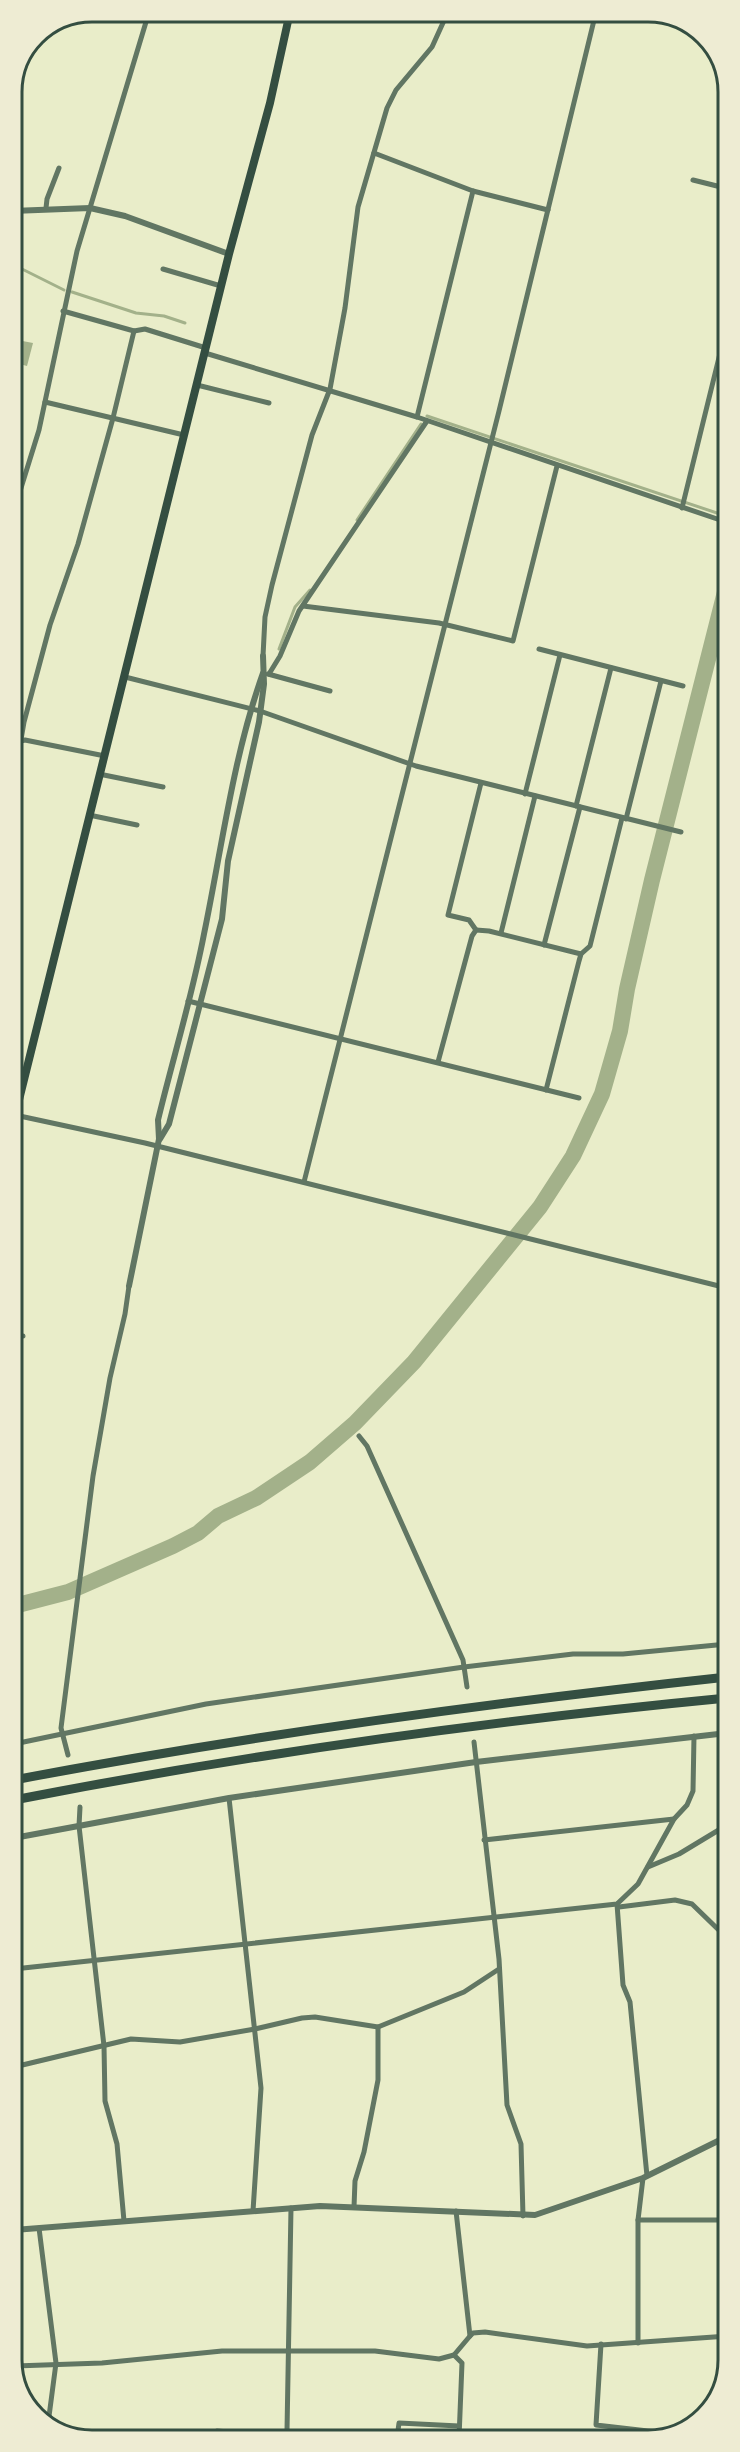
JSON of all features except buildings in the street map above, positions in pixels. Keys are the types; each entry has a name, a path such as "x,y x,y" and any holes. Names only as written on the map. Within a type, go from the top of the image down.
{"highway":[{"path":"22,1779 238,1740 367,1720 532,1698 718,1678"},
{"path":"22,1798 378,1740 533,1719 718,1699"}],"main road":[{"path":"22,1087 229,254 270,103 288,23"}],"street":[{"path":"22,485 39,430 74,261 145,23"},
{"path":"159,1143 169,1124 222,919 228,861 266,674 263,656 265,617 312,435 330,389 348,291 354,224 392,98 432,47 443,23"},
{"path":"304,1182 593,23"},
{"path":"374,153 472,191 548,210"},
{"path":"46,208 47,199 59,168"},
{"path":"693,180 718,186"},
{"path":"417,417 472,191"},
{"path":"22,210 90,208 124,216 229,254"},
{"path":"163,269 221,286"},
{"path":"63,311 134,331 145,329 206,351 417,417 718,519"},
{"path":"22,733 50,625 78,544 113,418 134,331"},
{"path":"682,508 718,362"},
{"path":"197,385 269,403"},
{"path":"45,402 184,435"},
{"path":"68,1755 61,1728 93,1472 110,1378 159,1143 158,1120 202,944 232,788 250,709 266,674 275,667 303,606 427,421"},
{"path":"303,606 444,624 513,641 557,466"},
{"path":"539,649 683,686"},
{"path":"525,794 560,655"},
{"path":"544,945 611,668"},
{"path":"266,674 330,691"},
{"path":"125,677 260,711 409,764 679,832"},
{"path":"546,1090 581,954 590,946 661,681"},
{"path":"22,741 105,756"},
{"path":"99,774 163,787"},
{"path":"476,930 469,920 448,915 481,783"},
{"path":"501,933 535,796"},
{"path":"89,815 137,825"},
{"path":"438,1062 472,936 476,930 501,933 581,954"},
{"path":"188,1001 579,1098"},
{"path":"22,1116 159,1143 526,1239 718,1286"},
{"path":"359,1436 372,1456 463,1660 467,1687"},
{"path":"22,1742 206,1704 464,1667 573,1653 623,1654 718,1645"},
{"path":"22,1837 229,1798 476,1762 718,1733"},
{"path":"638,2343 638,2220 645,2177 630,2002 623,1985 618,1906 638,1884 674,1819 687,1805 693,1791 694,1736"},
{"path":"474,1742 499,1969 504,2080 507,2105 521,2144 523,2216"},
{"path":"229,1798 261,2088 253,2211"},
{"path":"80,1807 79,1826 104,2046 105,2101 117,2144 124,2221"},
{"path":"484,1840 674,1819"},
{"path":"648,1867 679,1854 718,1830"},
{"path":"22,1968 494,1917 675,1900 692,1904 718,1929"},
{"path":"22,2065 131,2039 180,2042 302,2018 315,2017 378,2027 464,1992 499,1969"},
{"path":"354,2207 355,2181 364,2152 378,2080 378,2027"},
{"path":"22,2229 291,2208 354,2207 523,2216 548,2212 645,2177 718,2141"},
{"path":"287,2429 291,2208"},
{"path":"456,2211 470,2336"},
{"path":"638,2220 718,2220"},
{"path":"39,2228 56,2362 49,2414"},
{"path":"23,2365 56,2362 102,2363 222,2351 287,2350 375,2351 439,2359 454,2355 473,2333 485,2332 587,2346 718,2337"},
{"path":"601,2344 596,2424 643,2430"},
{"path":"454,2355 462,2363 459,2430"},
{"path":"398,2430 399,2423 459,2426"}],"shaded area":[{"path":"22,341 33,343 27,366 22,365"}],"waterway":[{"path":"22,269 64,290"},
{"path":"72,292 136,313 164,316 185,323"},
{"path":"427,416 718,513"},
{"path":"357,520 421,424"},
{"path":"279,649 295,607 310,590"},
{"path":"22,1604 68,1592 173,1546 198,1533 218,1516 256,1498 310,1462 355,1423 414,1362 540,1207 573,1156 602,1094 620,1031 627,989 652,880 718,620"}]}
